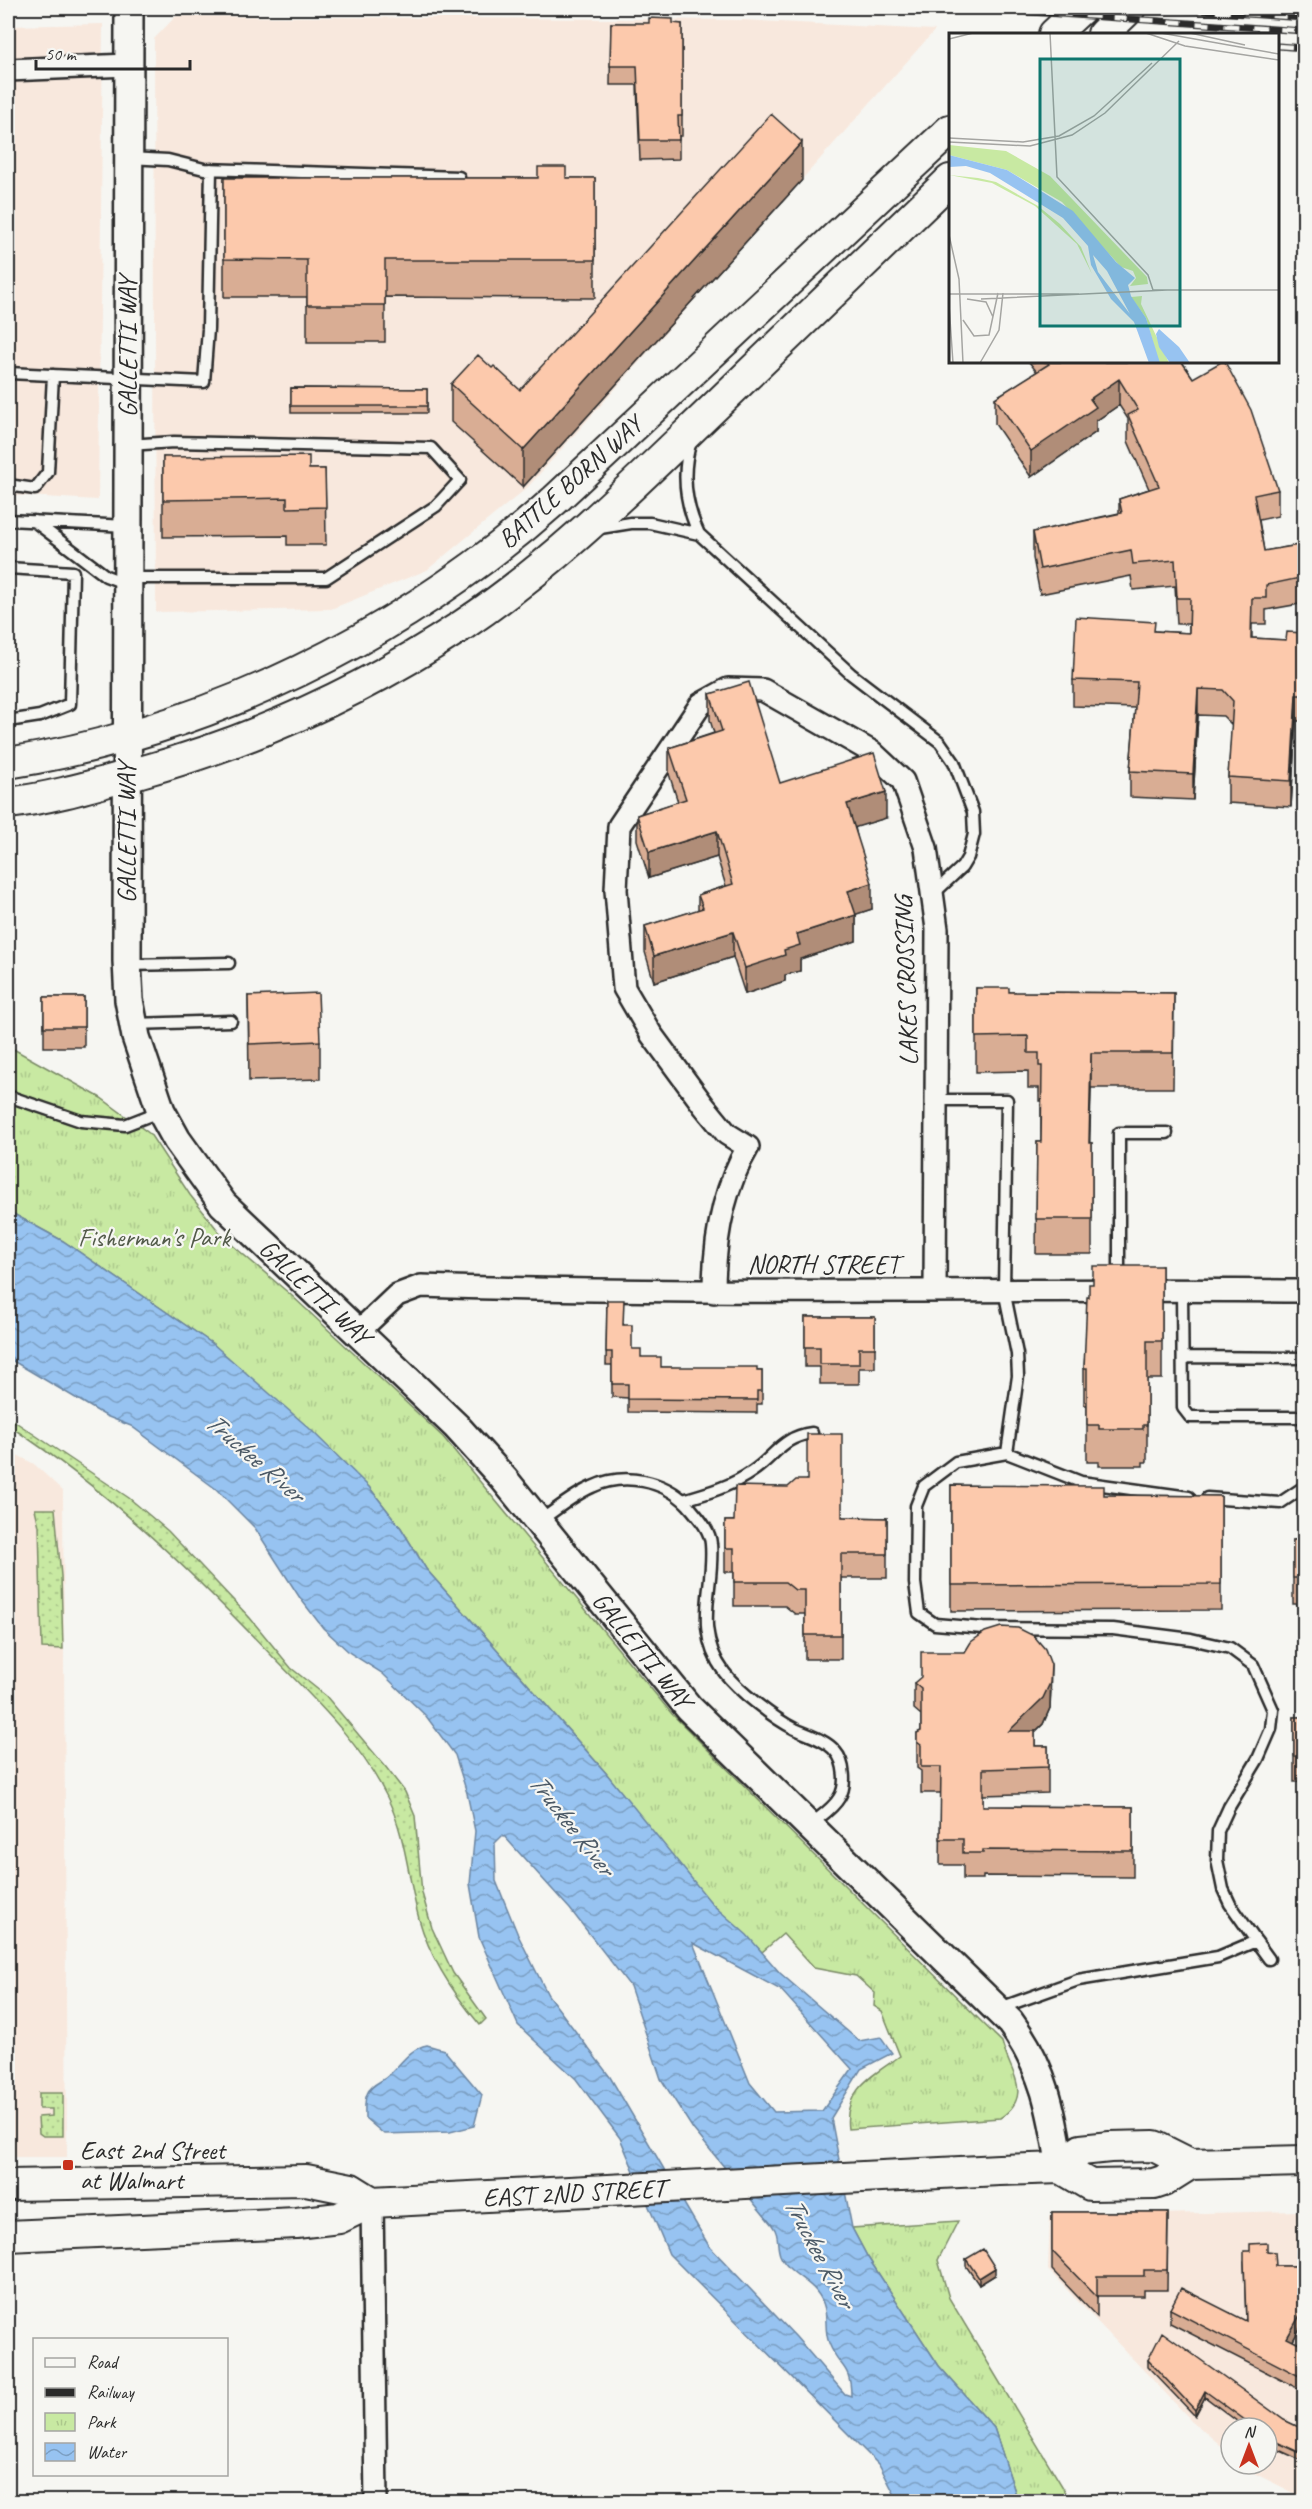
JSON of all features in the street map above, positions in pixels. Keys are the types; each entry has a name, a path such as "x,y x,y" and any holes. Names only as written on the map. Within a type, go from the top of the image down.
{"main road":[{"path":"1055,33 1082,8"},
{"path":"1104,33 1130,8"},
{"name":"BATTLE BORN WAY","path":"8,763 127,738 178,721 282,680 383,626 446,586 506,542 555,500 949,132"},
{"name":"BATTLE BORN WAY","path":"8,803 85,788 125,777 266,730 369,682 472,619 574,537 701,420 949,182"},
{"path":"1061,2168 1090,2185 1154,2184 1190,2164 1305,2161"},
{"name":"EAST 2ND STREET","path":"8,2236 296,2223 339,2218 372,2202 1061,2168"},
{"path":"8,2185 306,2180 351,2189 372,2202"}],"street":[{"name":"GALLETTI WAY","path":"129,8 128,581 125,777 127,965 134,1024 161,1111 183,1149 223,1204 484,1455 689,1708 998,2009 1034,2056 1045,2083 1061,2168"},
{"path":"8,70 128,65"},
{"name":"LAKES CROSSING","path":"714,1292 720,1219 738,1165 748,1147 727,1134 704,1106 651,1034 624,988 616,890 619,826 702,704 728,689 763,690 872,752 903,781 926,848 937,929 935,1290"},
{"name":"NORTH STREET","path":"358,1332 397,1295 421,1286 590,1292 1119,1289 1305,1291"},
{"path":"372,2202 376,2502"}],"lane":[{"path":"128,158 168,160 211,169 459,177"},
{"path":"8,373 204,382 208,329 211,169"},
{"path":"8,485 35,489 48,472 53,375"},
{"path":"699,534 687,501 685,481 688,450 701,420"},
{"path":"33,521 106,576 128,581 326,578 436,506 460,480 431,448 174,442 127,445"},
{"path":"8,519 128,526"},
{"path":"574,537 611,525 631,523 667,525 699,534 851,674 883,700 931,733 948,752 973,812 974,834 968,857 962,867 932,895"},
{"path":"8,568 73,572 70,704 40,716 8,722"},
{"path":"127,965 230,963"},
{"path":"134,1024 231,1021"},
{"path":"8,1096 81,1120 125,1125 161,1111"},
{"path":"936,1100 1007,1100 1004,1290 1017,1354 1018,1376 1007,1453"},
{"path":"1119,1289 1119,1133 1167,1133"},
{"path":"1182,1290 1183,1408 1190,1417 1305,1417"},
{"path":"1183,1357 1305,1358"},
{"path":"683,1500 720,1490 755,1470 795,1435 812,1432"},
{"path":"1269,1959 1230,1904 1223,1889 1217,1860 1218,1831 1229,1807 1258,1759 1271,1729 1274,1710 1267,1690 1253,1665 1230,1648 1113,1629 983,1628 935,1624 919,1613 915,1583 916,1506 924,1486 956,1462 1007,1453 1081,1482 1185,1497 1280,1503 1305,1487"},
{"path":"538,1522 580,1493 607,1482 624,1480 655,1483 669,1488 683,1500 706,1528 711,1543 705,1614 712,1646 724,1672 749,1696 793,1728 836,1751 843,1768 844,1785 839,1799 809,1827"},
{"path":"998,2009 1078,1980 1218,1957 1256,1941"}],"shaded area":[{"path":"176,16 743,20 935,30 528,487 427,570 331,609 156,612 154,39"},
{"path":"103,24 98,500 8,495 8,26"},
{"path":"8,1450 34,1464 63,1491 67,2157 8,2157"},
{"path":"1304,2211 1304,2498 1260,2476 1279,2476 1279,2416 1219,2416 1219,2444 1192,2421 1048,2270 1050,2216"}],"green space":[{"name":"Fisherman's Park","path":"8,1046 101,1098 150,1134 190,1195 224,1238 291,1295 443,1437 672,1714 1002,2042 1017,2083 1016,2101 1010,2109 1000,2118 848,2129 850,2104 855,2094 870,2078 900,2056 882,2011 874,2006 875,1993 856,1976 814,1968 783,1934 762,1952 713,1905 677,1864 606,1773 426,1569 401,1528 369,1487 213,1344 63,1241 8,1211"},
{"path":"8,1417 129,1498 168,1531 250,1618 291,1668 326,1696 385,1766 405,1792 415,1816 422,1893 432,1928 453,1973 486,2019 480,2025 461,2001 436,1962 419,1919 403,1842 393,1812 387,1797 364,1758 336,1722 305,1689 179,1563 81,1477 8,1425"},
{"path":"35,1509 55,1509 61,1576 63,1649 42,1648 39,1526"},
{"path":"39,2093 63,2093 63,2136 43,2136 39,2133 38,2117 52,2116 52,2109 39,2109"},
{"path":"958,2221 938,2260 949,2298 1071,2501 1018,2501 994,2428 939,2366 867,2256 852,2228"}],"water":[{"name":"Truckee River","path":"8,1211 63,1241 213,1344 309,1428 369,1487 401,1528 426,1569 606,1773 713,1905 747,1935 780,1973 859,2041 881,2037 892,2053 861,2069 831,2118 852,2228 867,2256 939,2366 994,2428 1018,2501 898,2501 880,2466 669,2254 620,2138 576,2079 518,2025 479,1937 470,1884 475,1831 467,1793 455,1755 426,1716 382,1673 350,1653 323,1628 300,1598 255,1528 216,1489 131,1426 106,1416 8,1358","holes":["503,1835 570,1909 630,1986 661,2079 693,2129 772,2225 783,2261 812,2286 821,2298 829,2343 847,2372 851,2396 845,2394 796,2337 709,2246 610,2077 548,1995 518,1935 496,1881 495,1843","693,1943 781,1990 852,2069 822,2111 774,2112 750,2083"]},
{"path":"427,2045 444,2050 482,2095 474,2126 450,2132 384,2134 365,2118 367,2094 410,2053"}],"building":[{"path":"649,18 673,19 673,23 682,24 682,116 678,116 679,140 640,140 637,66 610,66 611,23 649,23"},
{"path":"771,114 802,142 523,450 451,384 478,355 520,390"},
{"path":"538,167 566,167 566,178 595,178 595,260 385,260 385,305 307,305 307,260 224,259 224,178 538,178"},
{"path":"1183,363 1193,378 1219,363 1226,363 1251,410 1278,490 1254,495 1264,551 1305,544 1305,577 1266,585 1266,598 1252,598 1251,638 1286,640 1287,632 1305,633 1305,695 1296,695 1291,781 1228,777 1233,701 1223,690 1198,689 1193,774 1130,771 1137,682 1073,680 1076,617 1155,622 1154,631 1189,633 1190,598 1177,598 1175,560 1133,564 1131,550 1040,569 1033,532 1122,513 1119,499 1159,486 1128,415 1138,410 1119,379 1090,399 1096,407 1031,451 995,398 1049,364"},
{"path":"291,388 427,389 427,406 291,406"},
{"path":"309,456 309,469 325,469 326,507 287,508 287,498 163,500 163,457"},
{"path":"749,682 780,783 874,753 886,792 847,804 872,883 848,891 856,915 797,934 800,945 784,950 785,955 745,968 733,932 654,956 645,926 703,908 698,895 733,884 717,831 649,852 637,815 686,799 669,748 722,731 710,694"},
{"path":"976,988 1009,988 1009,992 1174,993 1173,1053 1091,1053 1089,1143 1092,1143 1092,1219 1036,1219 1037,1142 1041,1142 1042,1066 1039,1066 1039,1053 1028,1053 1028,1036 976,1037"},
{"path":"318,993 320,1041 249,1044 248,996"},
{"path":"44,997 84,997 84,1027 44,1027"},
{"path":"1093,1266 1162,1266 1162,1341 1147,1341 1147,1425 1143,1425 1143,1429 1099,1429 1099,1425 1087,1425 1087,1368 1084,1368 1087,1297 1089,1297 1089,1284 1093,1284"},
{"path":"607,1300 624,1300 623,1325 632,1325 632,1349 641,1349 641,1357 661,1357 661,1367 757,1367 757,1371 762,1371 762,1391 757,1391 757,1400 628,1399 628,1384 612,1384 612,1352 606,1352"},
{"path":"805,1317 875,1317 875,1348 859,1348 859,1364 820,1364 820,1347 805,1347"},
{"path":"807,1434 842,1434 842,1517 887,1518 887,1554 841,1554 841,1635 805,1635 805,1590 795,1590 785,1582 734,1582 734,1548 725,1548 725,1521 734,1521 735,1486 788,1487 796,1480 807,1480"},
{"path":"951,1485 1104,1486 1104,1495 1221,1496 1221,1584 951,1585"},
{"path":"1293,1540 1305,1540 1305,1578 1293,1578"},
{"path":"1001,1627 1018,1628 1034,1636 1045,1649 1051,1665 1050,1683 1043,1698 1009,1731 1035,1731 1035,1746 1048,1746 1048,1767 983,1769 983,1806 1133,1807 1133,1851 983,1850 983,1853 963,1853 963,1839 940,1839 941,1767 921,1767 921,1745 917,1742 917,1733 921,1731 921,1689 914,1683 921,1677 921,1652 965,1652 971,1642 985,1632"},
{"path":"1294,1717 1305,1717 1305,1756 1294,1756"},
{"path":"1052,2212 1168,2212 1167,2270 1144,2270 1144,2276 1097,2276 1097,2297 1052,2251"},
{"path":"1267,2243 1267,2251 1275,2252 1276,2266 1305,2266 1305,2306 1287,2338 1305,2347 1305,2379 1170,2309 1181,2288 1246,2321 1244,2251 1250,2251 1250,2244"},
{"path":"983,2249 995,2268 979,2278 966,2259"},
{"path":"1162,2332 1278,2416 1239,2416 1205,2391 1195,2410 1148,2360"},
{"path":"1279,2416 1305,2430 1305,2455 1279,2443"}],"railway":[{"path":"973,8 1304,31"},
{"path":"1160,8 1304,18"},
{"path":"1279,46 1304,48"}],"place":[{"name":"East 2nd Street at Walmart","path":"68,2165"}]}
